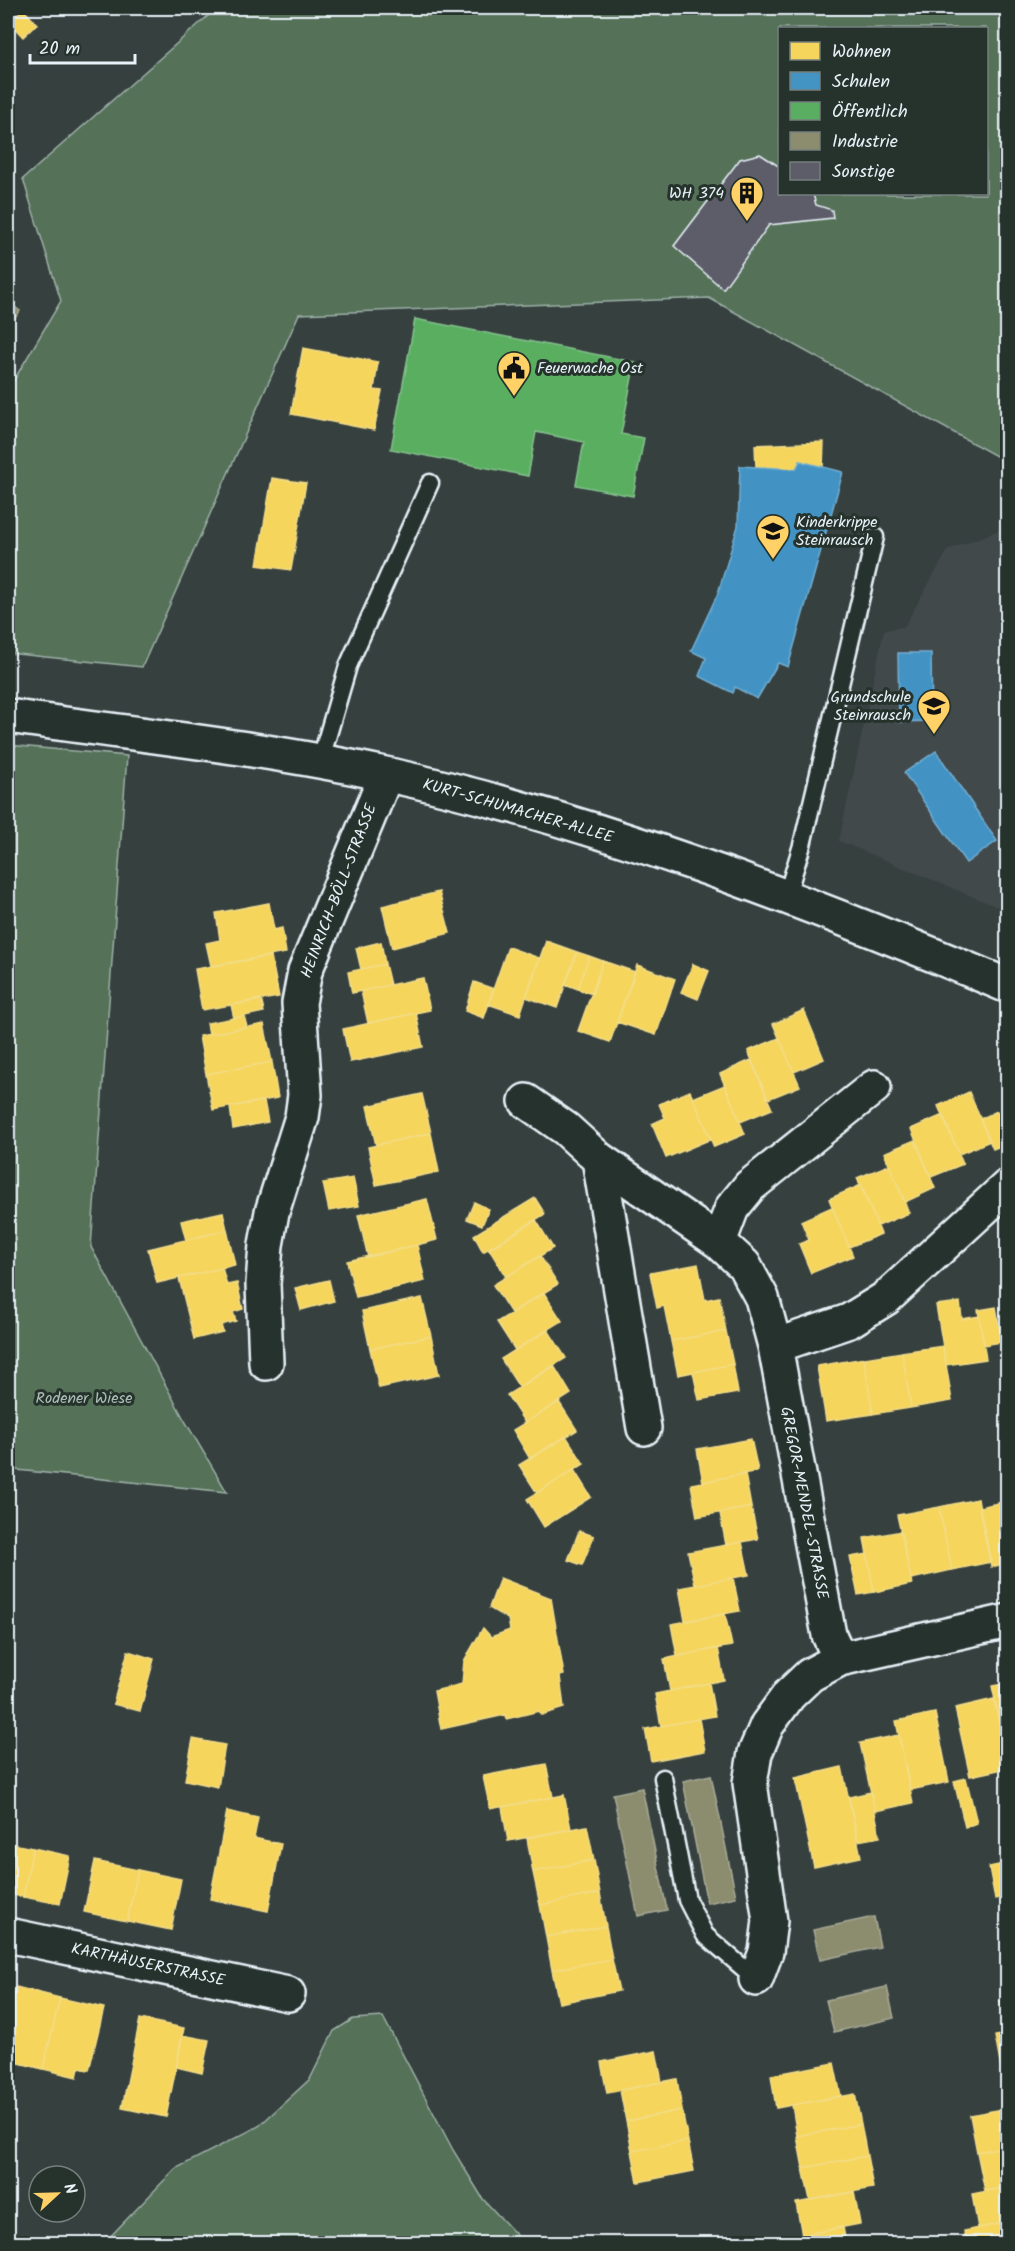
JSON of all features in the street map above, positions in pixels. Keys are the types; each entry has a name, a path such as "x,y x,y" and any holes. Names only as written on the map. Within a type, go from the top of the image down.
{"street":[{"name":"KURT-SCHUMACHER-ALLEE","path":"8,716 320,762 386,774 558,819 786,898 1008,986"},
{"name":"HEINRICH-BÖLL-STRASSE","path":"266,1363 263,1284 266,1245 272,1212 302,1117 305,1095 299,1003 303,981 386,774"},
{"path":"719,1242 732,1208 750,1186 874,1087"},
{"name":"GREGOR-MENDEL-STRASSE","path":"526,1101 566,1129 599,1159 719,1242 744,1265 762,1298 775,1346 829,1635 840,1659"},
{"path":"599,1159 644,1428"},
{"path":"775,1346 849,1321 886,1298 1008,1186"},
{"path":"756,1979 766,1952 770,1921 750,1784 755,1753 767,1725 789,1695 810,1675 840,1659 1008,1622"},
{"name":"KARTHÄUSERSTRASSE","path":"8,1935 288,1994"}],"lane":[{"path":"320,762 348,666 430,483"},
{"path":"786,898 802,845 875,537"},
{"path":"663,1778 687,1900 705,1935 756,1979"}],"shaded area":[{"name":"Grundschule Steinrausch","path":"1007,527 1007,911 839,841 884,630 904,627 948,550"}],"green space":[{"path":"217,8 1007,8 1007,462 709,298 299,314 142,667 8,653 8,390 61,301 23,179"},
{"name":"Rodener Wiese","path":"8,745 127,756 91,1247 185,1421 227,1492 8,1469"},
{"path":"383,2017 453,2150 483,2199 524,2243 104,2243 175,2169 259,2126 310,2079 334,2031 353,2019"}],"building: Wohnen":[{"path":"23,9 37,24 23,37 9,22"},
{"path":"303,348 378,362 374,390 382,391 374,430 291,414"},
{"path":"824,442 823,467 800,461 796,469 756,467 755,445"},
{"path":"272,478 306,483 291,570 257,565"},
{"path":"439,892 450,933 392,948 382,906"},
{"path":"269,903 274,930 282,928 286,953 211,966 206,943 220,940 216,913"},
{"path":"546,941 577,952 557,1008 526,997"},
{"path":"381,942 385,964 361,969 356,948"},
{"path":"508,947 539,958 520,1015 488,1004"},
{"path":"577,952 589,956 578,989 565,984"},
{"path":"271,956 279,997 202,1010 195,969"},
{"path":"589,956 603,961 592,994 578,989"},
{"path":"603,961 635,972 610,1042 578,1031"},
{"path":"385,964 390,985 352,993 348,972"},
{"path":"693,964 709,971 698,999 681,992"},
{"path":"637,965 675,979 656,1035 617,1022"},
{"path":"423,978 430,1010 368,1023 361,991"},
{"path":"474,982 494,989 484,1018 465,1011"},
{"path":"261,999 264,1012 234,1018 231,1005"},
{"path":"804,1010 824,1059 794,1072 773,1024"},
{"path":"416,1013 423,1047 350,1062 343,1029"},
{"path":"244,1016 247,1027 209,1034 207,1023"},
{"path":"264,1024 272,1062 206,1074 199,1036"},
{"path":"779,1038 800,1086 768,1099 748,1051"},
{"path":"751,1060 772,1109 740,1122 720,1074"},
{"path":"272,1062 278,1098 213,1110 206,1074"},
{"path":"725,1085 745,1134 714,1147 693,1098"},
{"path":"690,1091 711,1139 666,1158 652,1124 665,1118 659,1104"},
{"path":"969,1092 990,1141 959,1154 938,1106"},
{"path":"422,1094 431,1133 376,1145 367,1106"},
{"path":"264,1101 268,1122 233,1129 230,1107"},
{"path":"997,1111 1008,1136 1008,1143 993,1149 980,1119"},
{"path":"943,1115 963,1164 931,1177 911,1129"},
{"path":"431,1133 439,1172 376,1185 368,1147"},
{"path":"915,1140 935,1188 905,1202 884,1153"},
{"path":"889,1165 909,1213 878,1226 857,1178"},
{"path":"353,1178 359,1206 329,1211 323,1183"},
{"path":"861,1185 881,1234 849,1247 829,1199"},
{"path":"535,1198 545,1214 483,1252 474,1235"},
{"path":"427,1199 437,1240 368,1257 358,1215"},
{"path":"474,1202 489,1209 482,1225 467,1219"},
{"path":"832,1207 853,1256 811,1273 799,1244 809,1240 801,1221"},
{"path":"223,1212 227,1230 186,1240 181,1221"},
{"path":"536,1220 553,1248 506,1277 489,1249"},
{"path":"227,1230 235,1265 157,1283 148,1249"},
{"path":"417,1245 425,1281 356,1297 347,1261"},
{"path":"540,1256 558,1284 511,1313 493,1285"},
{"path":"698,1264 705,1300 719,1297 726,1331 671,1341 664,1306 657,1308 650,1273"},
{"path":"222,1268 227,1285 237,1283 243,1309 233,1312 236,1321 221,1325 223,1332 194,1339 179,1278"},
{"path":"329,1280 334,1301 301,1310 295,1288"},
{"path":"544,1293 562,1321 515,1350 497,1322"},
{"path":"422,1298 431,1336 370,1349 362,1311"},
{"path":"960,1302 962,1319 979,1316 986,1359 946,1365 936,1305"},
{"path":"996,1307 1002,1342 984,1345 978,1310"},
{"path":"548,1330 566,1358 519,1387 501,1359"},
{"path":"726,1331 733,1364 678,1375 671,1341"},
{"path":"431,1336 439,1375 379,1388 370,1349"},
{"path":"943,1346 952,1401 911,1408 902,1352"},
{"path":"902,1352 911,1408 873,1414 864,1358"},
{"path":"864,1358 873,1414 826,1421 817,1366"},
{"path":"733,1364 738,1393 699,1400 693,1372"},
{"path":"554,1366 571,1394 525,1423 507,1395"},
{"path":"559,1402 577,1430 530,1459 513,1430"},
{"path":"566,1436 584,1464 537,1493 519,1465"},
{"path":"751,1439 758,1471 703,1482 697,1449"},
{"path":"574,1470 591,1497 544,1527 527,1499"},
{"path":"745,1474 751,1507 697,1517 691,1484"},
{"path":"978,1499 991,1562 952,1570 939,1507"},
{"path":"1008,1501 1008,1563 991,1567 979,1507"},
{"path":"751,1507 758,1539 726,1545 720,1513"},
{"path":"939,1507 952,1570 911,1579 897,1515"},
{"path":"579,1531 594,1536 582,1565 568,1560"},
{"path":"901,1531 912,1584 874,1592 864,1538"},
{"path":"742,1542 749,1575 695,1585 688,1552"},
{"path":"867,1554 874,1592 858,1595 850,1557"},
{"path":"500,1578 551,1598 564,1675 560,1676 564,1708 541,1715 539,1711 506,1719 505,1715 441,1729 434,1691 462,1684 464,1661 483,1628 491,1637 510,1630 508,1619 489,1608"},
{"path":"733,1578 740,1611 685,1621 679,1588"},
{"path":"725,1614 732,1646 677,1656 671,1624"},
{"path":"718,1648 724,1680 670,1691 664,1659"},
{"path":"128,1651 154,1659 140,1711 113,1704"},
{"path":"709,1683 715,1716 661,1726 655,1694"},
{"path":"1008,1683 1008,1759 992,1686"},
{"path":"994,1699 1008,1768 970,1776 955,1708"},
{"path":"935,1713 949,1782 910,1790 896,1721"},
{"path":"699,1719 705,1751 651,1761 645,1729"},
{"path":"899,1735 913,1803 875,1811 860,1743"},
{"path":"193,1739 225,1745 218,1787 185,1780"},
{"path":"546,1764 553,1797 490,1809 483,1776"},
{"path":"842,1767 861,1857 814,1867 795,1778"},
{"path":"966,1778 977,1823 965,1827 954,1781"},
{"path":"871,1792 880,1837 858,1841 849,1797"},
{"path":"564,1795 571,1829 508,1841 502,1807"},
{"path":"227,1811 258,1818 254,1838 281,1844 268,1911 210,1899"},
{"path":"587,1826 594,1860 533,1872 527,1838"},
{"path":"8,1843 33,1848 23,1897 8,1894"},
{"path":"33,1848 70,1856 60,1904 23,1897"},
{"path":"594,1860 600,1893 540,1905 533,1872"},
{"path":"95,1861 138,1870 127,1921 84,1912"},
{"path":"1008,1863 1008,1897 995,1899 989,1867"},
{"path":"138,1870 181,1879 171,1930 127,1921"},
{"path":"600,1893 606,1926 546,1937 540,1905"},
{"path":"606,1926 612,1959 552,1970 546,1937"},
{"path":"612,1959 619,1991 559,2003 552,1970"},
{"path":"16,1987 60,1998 43,2069 11,2061 13,2052 8,2051 8,2022"},
{"path":"60,1998 104,2008 89,2070 79,2068 77,2077 43,2069"},
{"path":"1008,2000 1008,2034 1007,2034 1000,2001"},
{"path":"140,2019 184,2028 166,2117 122,2108"},
{"path":"1007,2034 1008,2067 1001,2068 995,2036"},
{"path":"182,2035 209,2040 202,2073 176,2067"},
{"path":"656,2051 662,2082 607,2093 601,2062"},
{"path":"834,2063 841,2096 776,2108 771,2075"},
{"path":"677,2079 682,2110 626,2121 620,2090"},
{"path":"855,2094 861,2124 797,2136 792,2105"},
{"path":"1008,2108 1008,2146 977,2152 970,2115"},
{"path":"682,2110 688,2141 632,2151 626,2121"},
{"path":"861,2124 867,2156 803,2168 797,2136"},
{"path":"688,2141 694,2171 638,2182 632,2151"},
{"path":"1008,2146 1008,2187 985,2191 977,2152"},
{"path":"867,2156 873,2188 810,2200 803,2168"},
{"path":"1008,2187 1008,2222 978,2228 972,2194"},
{"path":"854,2192 860,2224 802,2235 796,2203"},
{"path":"1008,2222 1008,2244 966,2244 964,2231"},
{"path":"843,2227 846,2244 787,2244 786,2238"}],"building: Schulen":[{"name":"Kinderkrippe Steinrausch","path":"800,461 843,472 788,667 778,663 757,699 735,687 733,693 699,676 706,658 691,651 718,593 738,526 740,466 796,469"},
{"path":"1008,623 1008,664 1000,638"},
{"path":"898,653 931,653 932,721 899,722"},
{"path":"936,751 997,841 966,863 904,773"}],"building: Öffentlich":[{"name":"Feuerwache Ost","path":"415,319 635,362 621,434 644,438 633,496 576,485 584,442 536,432 528,476 391,449"}],"building: Industrie":[{"path":"8,302 20,311 8,328"},
{"path":"711,1775 736,1897 707,1903 683,1781"},
{"path":"642,1788 667,1910 638,1916 613,1794"},
{"path":"874,1917 880,1947 820,1960 813,1930"},
{"path":"887,1987 894,2018 834,2032 826,2000"}],"building: Sonstige":[{"name":"WH 374","path":"760,154 778,166 778,195 813,195 816,205 832,210 833,218 769,225 723,289 674,246 740,159"}],"place":[{"name":"WH 374","path":"747,222"},
{"name":"Feuerwache Ost","path":"514,397"},
{"name":"Kinderkrippe Steinrausch","path":"773,560"},
{"name":"Grundschule Steinrausch","path":"934,735"}]}
